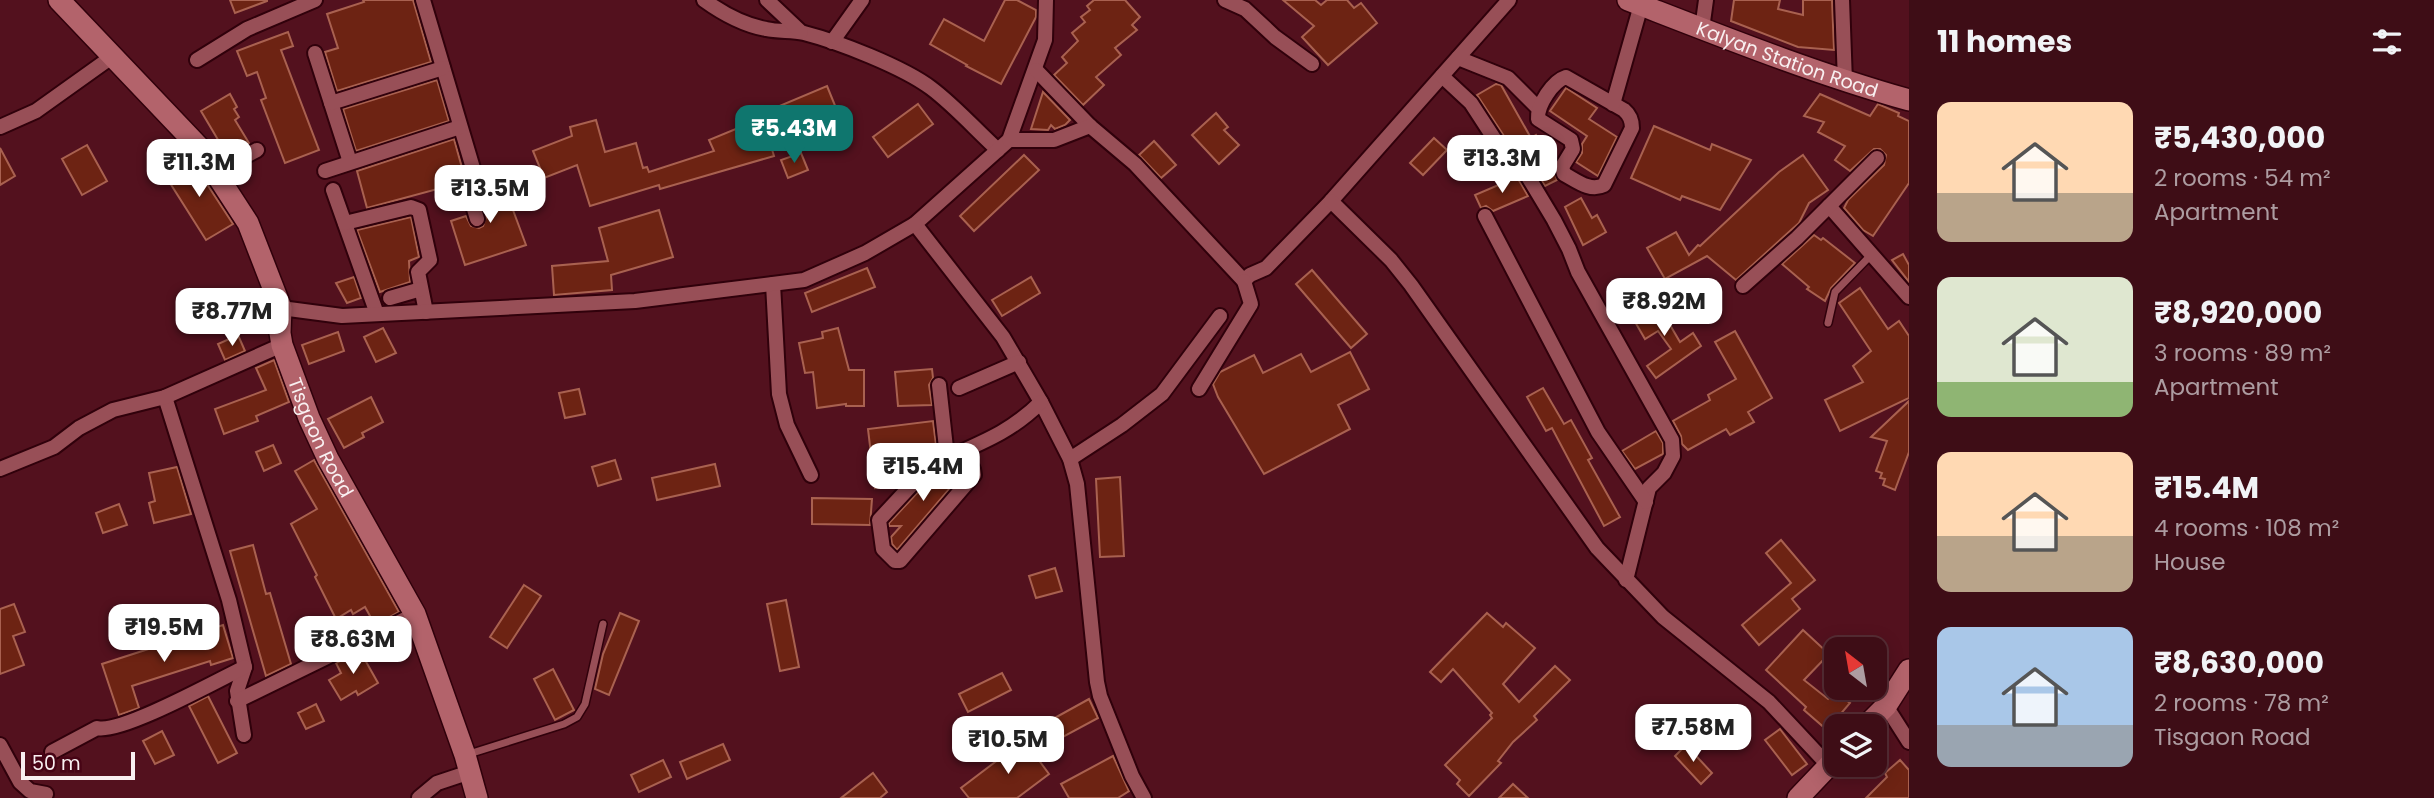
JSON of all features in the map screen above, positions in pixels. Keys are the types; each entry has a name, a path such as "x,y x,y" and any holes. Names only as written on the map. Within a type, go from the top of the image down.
{"street":[{"name":"Tisgaon Road","path":"59,0 198,146 248,223 281,308 282,345 309,418 328,459 415,614 477,798"},
{"path":"197,60 247,29 315,0"},
{"path":"423,0 475,175 468,189 477,219"},
{"path":"704,0 720,12 746,23 767,30 801,32 832,42 922,82 1003,145 1054,140 1090,126"},
{"path":"767,0 801,32"},
{"path":"832,42 862,0"},
{"path":"281,308 342,316 635,301 804,280 865,253 915,224 1003,145 1036,71 1045,40 1046,0"},
{"path":"1225,0 1245,9 1312,64"},
{"path":"1244,281 1250,275 1266,268 1331,201 1509,0"},
{"path":"1702,29 1706,0"},
{"path":"1842,0 1845,82"},
{"path":"1613,104 1635,3"},
{"name":"Kalyan Station Road","path":"1635,3 1845,82 1909,100"},
{"path":"315,54 350,162"},
{"path":"0,127 36,111 113,56"},
{"path":"1458,58 1508,78 1539,109"},
{"path":"331,103 443,68"},
{"path":"1036,71 1090,126 1135,164 1244,281 1251,304 1199,389"},
{"path":"1442,76 1471,103 1499,146 1515,155 1672,440 1673,456 1664,473 1648,488 1626,580"},
{"path":"1566,77 1630,115 1632,128 1604,185 1592,188 1564,174 1562,167 1573,149 1573,144 1568,137 1540,122 1537,114 1539,109 1556,82 1566,77"},
{"path":"325,171 460,127"},
{"path":"216,173 257,150"},
{"path":"1743,286 1797,238 1877,158"},
{"path":"333,190 377,314"},
{"path":"1331,201 1391,260 1411,285 1597,548 1663,617 1769,702 1824,754"},
{"path":"1829,206 1909,297"},
{"path":"345,223 411,207 419,210 430,260 418,272 426,312"},
{"path":"1485,216 1598,432 1646,502"},
{"path":"915,224 993,323 1041,402 1070,458 1077,484 1100,696 1143,798"},
{"path":"773,284 779,394 786,425 811,475"},
{"path":"390,298 421,289"},
{"path":"1070,458 1122,425 1162,394 1220,316"},
{"path":"0,469 54,447 79,428 113,410 165,397 282,345"},
{"path":"959,388 1018,362"},
{"path":"939,385 950,452 974,469 974,475 900,561 895,561 883,549 879,520 950,452 1008,431 1041,402"},
{"path":"165,397 229,600 245,667 237,691 244,736"},
{"path":"237,701 415,614"},
{"path":"52,752 97,729 103,730 137,719 245,667"},
{"path":"1878,714 1909,670"},
{"path":"1886,706 1909,743"},
{"path":"0,745 20,782 30,791 46,794"},
{"path":"419,798 467,764"},
{"path":"1798,798 1824,770"}],"lane":[{"path":"1828,323 1835,292 1872,254"},
{"path":"467,764 577,717 585,704 603,624"}],"building":[{"path":"230,0 267,0 267,1 235,13"},
{"path":"363,0 413,0 431,62 337,91 325,52 338,48 327,14 364,2"},
{"path":"1005,0 1017,0 1036,10 1036,17 1001,84 930,44 944,19 984,41"},
{"path":"1094,0 1125,0 1140,17 1132,25 1137,30 1115,48 1121,55 1096,77 1104,85 1083,105 1054,75 1067,63 1062,57 1078,41 1072,33 1085,22 1081,17 1090,10 1087,6"},
{"path":"1283,0 1315,0 1321,5 1327,0 1347,0 1354,8 1361,3 1377,23 1328,65 1302,37 1314,26"},
{"path":"1734,0 1780,0 1778,9 1803,15 1803,0 1832,0 1834,50 1798,47 1731,21"},
{"path":"288,32 293,46 281,50 319,150 285,163 261,100 266,98 257,72 247,76 237,51"},
{"path":"437,80 449,121 356,151 343,109"},
{"path":"1496,84 1501,85 1531,138 1536,135 1553,166 1557,180 1545,186 1523,150 1515,142 1506,139 1477,95"},
{"path":"827,86 836,108 768,136 774,156 660,189 659,185 590,206 577,165 544,178 533,151 572,136 570,127 596,120 605,152 636,143 643,168 647,167 649,172 714,151 709,140 772,114 770,110"},
{"path":"1566,88 1597,108 1589,119 1617,137 1598,176 1576,162 1587,136 1550,111"},
{"path":"1043,92 1070,120 1065,125 1055,129 1051,125 1048,130 1031,129"},
{"path":"230,94 239,117 235,120 249,143 227,155 201,111"},
{"path":"1820,94 1870,116 1878,104 1899,113 1898,116 1909,121 1909,183 1873,236 1863,230 1844,208 1848,200 1884,165 1886,155 1880,149 1874,149 1850,171 1835,160 1845,146 1818,132 1824,122 1804,116"},
{"path":"918,104 933,124 888,157 873,137"},
{"path":"1216,113 1228,127 1224,130 1239,145 1219,164 1192,135"},
{"path":"1654,126 1710,150 1712,144 1751,160 1720,210 1682,196 1680,200 1631,178"},
{"path":"1434,138 1447,150 1423,175 1410,163"},
{"path":"454,139 464,175 460,183 367,208 357,171"},
{"path":"1154,141 1176,165 1161,178 1139,155"},
{"path":"87,145 107,181 82,195 62,159"},
{"path":"0,148 15,176 0,185"},
{"path":"186,152 233,224 206,240 170,183 175,180 170,171 184,163 180,156"},
{"path":"801,153 808,170 788,178 781,160"},
{"path":"1024,155 1039,170 974,231 960,216"},
{"path":"1803,155 1828,190 1809,203 1799,223 1736,280 1707,256 1665,279 1647,248 1676,232 1689,255 1779,172"},
{"path":"505,176 513,210 526,245 465,265 451,221 466,216 471,226 483,226 486,217 478,190 482,183"},
{"path":"1517,177 1528,196 1493,211 1486,206 1481,208 1475,195"},
{"path":"1581,198 1592,218 1597,215 1606,232 1583,245 1565,207"},
{"path":"659,210 673,257 611,275 612,290 554,295 552,266 608,261 599,228"},
{"path":"411,217 419,257 409,261 410,282 380,292 357,230"},
{"path":"1814,235 1821,240 1823,238 1855,263 1831,288 1825,301 1807,289 1809,287 1782,264"},
{"path":"1903,254 1909,265 1909,282 1892,260"},
{"path":"867,268 875,287 812,312 805,293"},
{"path":"1312,270 1367,334 1351,348 1296,284"},
{"path":"354,277 361,298 347,303 336,283"},
{"path":"1031,277 1040,293 1002,316 992,300"},
{"path":"1860,288 1888,329 1899,321 1909,336 1909,398 1840,431 1825,400 1863,382 1853,366 1871,351 1839,303"},
{"path":"1656,301 1680,342 1693,333 1701,346 1656,378 1647,366 1671,349 1658,331 1645,339 1631,315"},
{"path":"383,328 396,353 376,362 364,337"},
{"path":"838,328 849,370 864,370 864,406 846,404 817,408 813,372 805,373 799,343 823,338 822,332"},
{"path":"1735,331 1772,398 1748,412 1754,422 1730,435 1726,429 1688,450 1682,444 1673,421 1710,400 1708,395 1736,379 1715,342"},
{"path":"338,332 344,351 309,364 302,345"},
{"path":"238,335 245,351 225,360 218,344"},
{"path":"1350,352 1369,389 1338,405 1350,429 1264,474 1218,397 1213,384 1220,372 1254,355 1263,373 1301,354 1311,372"},
{"path":"274,360 289,402 256,416 258,421 224,434 215,409 266,390 256,368"},
{"path":"932,369 933,378 929,385 932,405 898,406 895,372"},
{"path":"1543,388 1564,424 1571,420 1592,458 1588,460 1620,517 1604,526 1552,428 1546,431 1527,397"},
{"path":"579,389 585,414 565,418 559,393"},
{"path":"371,397 383,422 362,433 364,437 344,448 328,419"},
{"path":"1909,401 1909,452 1895,490 1883,485 1885,479 1880,478 1882,473 1876,471 1887,441 1871,437"},
{"path":"933,421 936,445 929,452 922,453 922,450 895,453 899,484 875,488 868,429"},
{"path":"1656,431 1663,443 1663,454 1635,469 1622,451"},
{"path":"273,445 281,463 264,471 256,452"},
{"path":"314,460 399,612 375,625 365,607 353,614 351,610 336,619 291,524 317,509 295,471"},
{"path":"615,460 621,479 598,486 592,467"},
{"path":"947,461 963,473 897,550 891,537 901,526 889,526 889,523"},
{"path":"715,464 720,486 657,500 652,478"},
{"path":"177,467 191,514 154,523 149,503 155,501 149,473"},
{"path":"1120,477 1124,556 1100,557 1096,479"},
{"path":"812,498 872,499 870,525 812,524"},
{"path":"119,504 127,525 103,533 96,513"},
{"path":"1781,540 1815,580 1792,599 1800,609 1759,645 1742,625 1791,583 1766,553"},
{"path":"253,545 266,594 270,593 291,664 266,676 230,551"},
{"path":"1055,568 1062,591 1036,598 1029,576"},
{"path":"524,585 541,596 507,648 490,637"},
{"path":"786,600 799,667 780,671 767,604"},
{"path":"14,604 25,632 13,636 24,665 0,674 0,609"},
{"path":"620,613 639,621 609,695 595,689 603,654"},
{"path":"1487,613 1503,627 1506,623 1535,648 1503,684 1519,702 1555,666 1570,680 1534,716 1537,720 1513,742 1498,761 1501,763 1469,796 1457,784 1460,780 1445,765 1492,718 1492,713 1453,669 1441,682 1430,672"},
{"path":"223,625 233,658 211,665 210,661 132,686 139,708 119,715 102,664"},
{"path":"1803,630 1824,649 1824,659 1804,680 1824,696 1824,700 1846,700 1850,703 1841,714 1824,714 1824,727 1766,670"},
{"path":"360,651 378,683 358,695 356,691 341,700 329,680 341,673 336,663"},
{"path":"553,669 574,710 555,720 534,679"},
{"path":"1002,673 1011,690 968,712 959,694"},
{"path":"208,696 237,753 218,763 189,706"},
{"path":"1089,699 1098,718 1061,738 1051,720"},
{"path":"316,704 324,721 306,729 298,713"},
{"path":"1780,729 1807,764 1792,775 1765,740"},
{"path":"162,731 174,755 155,764 143,741"},
{"path":"1024,740 1049,774 1017,798 969,798 961,788"},
{"path":"723,744 730,760 687,779 680,762"},
{"path":"1686,745 1712,773 1701,784 1675,756"},
{"path":"1113,756 1129,791 1118,798 1069,798 1061,784"},
{"path":"663,760 671,777 639,792 631,775"},
{"path":"1900,760 1909,770 1909,798 1866,798 1887,777 1887,771"},
{"path":"873,773 887,792 880,798 841,798"},
{"path":"1513,784 1528,798 1499,798"}]}
